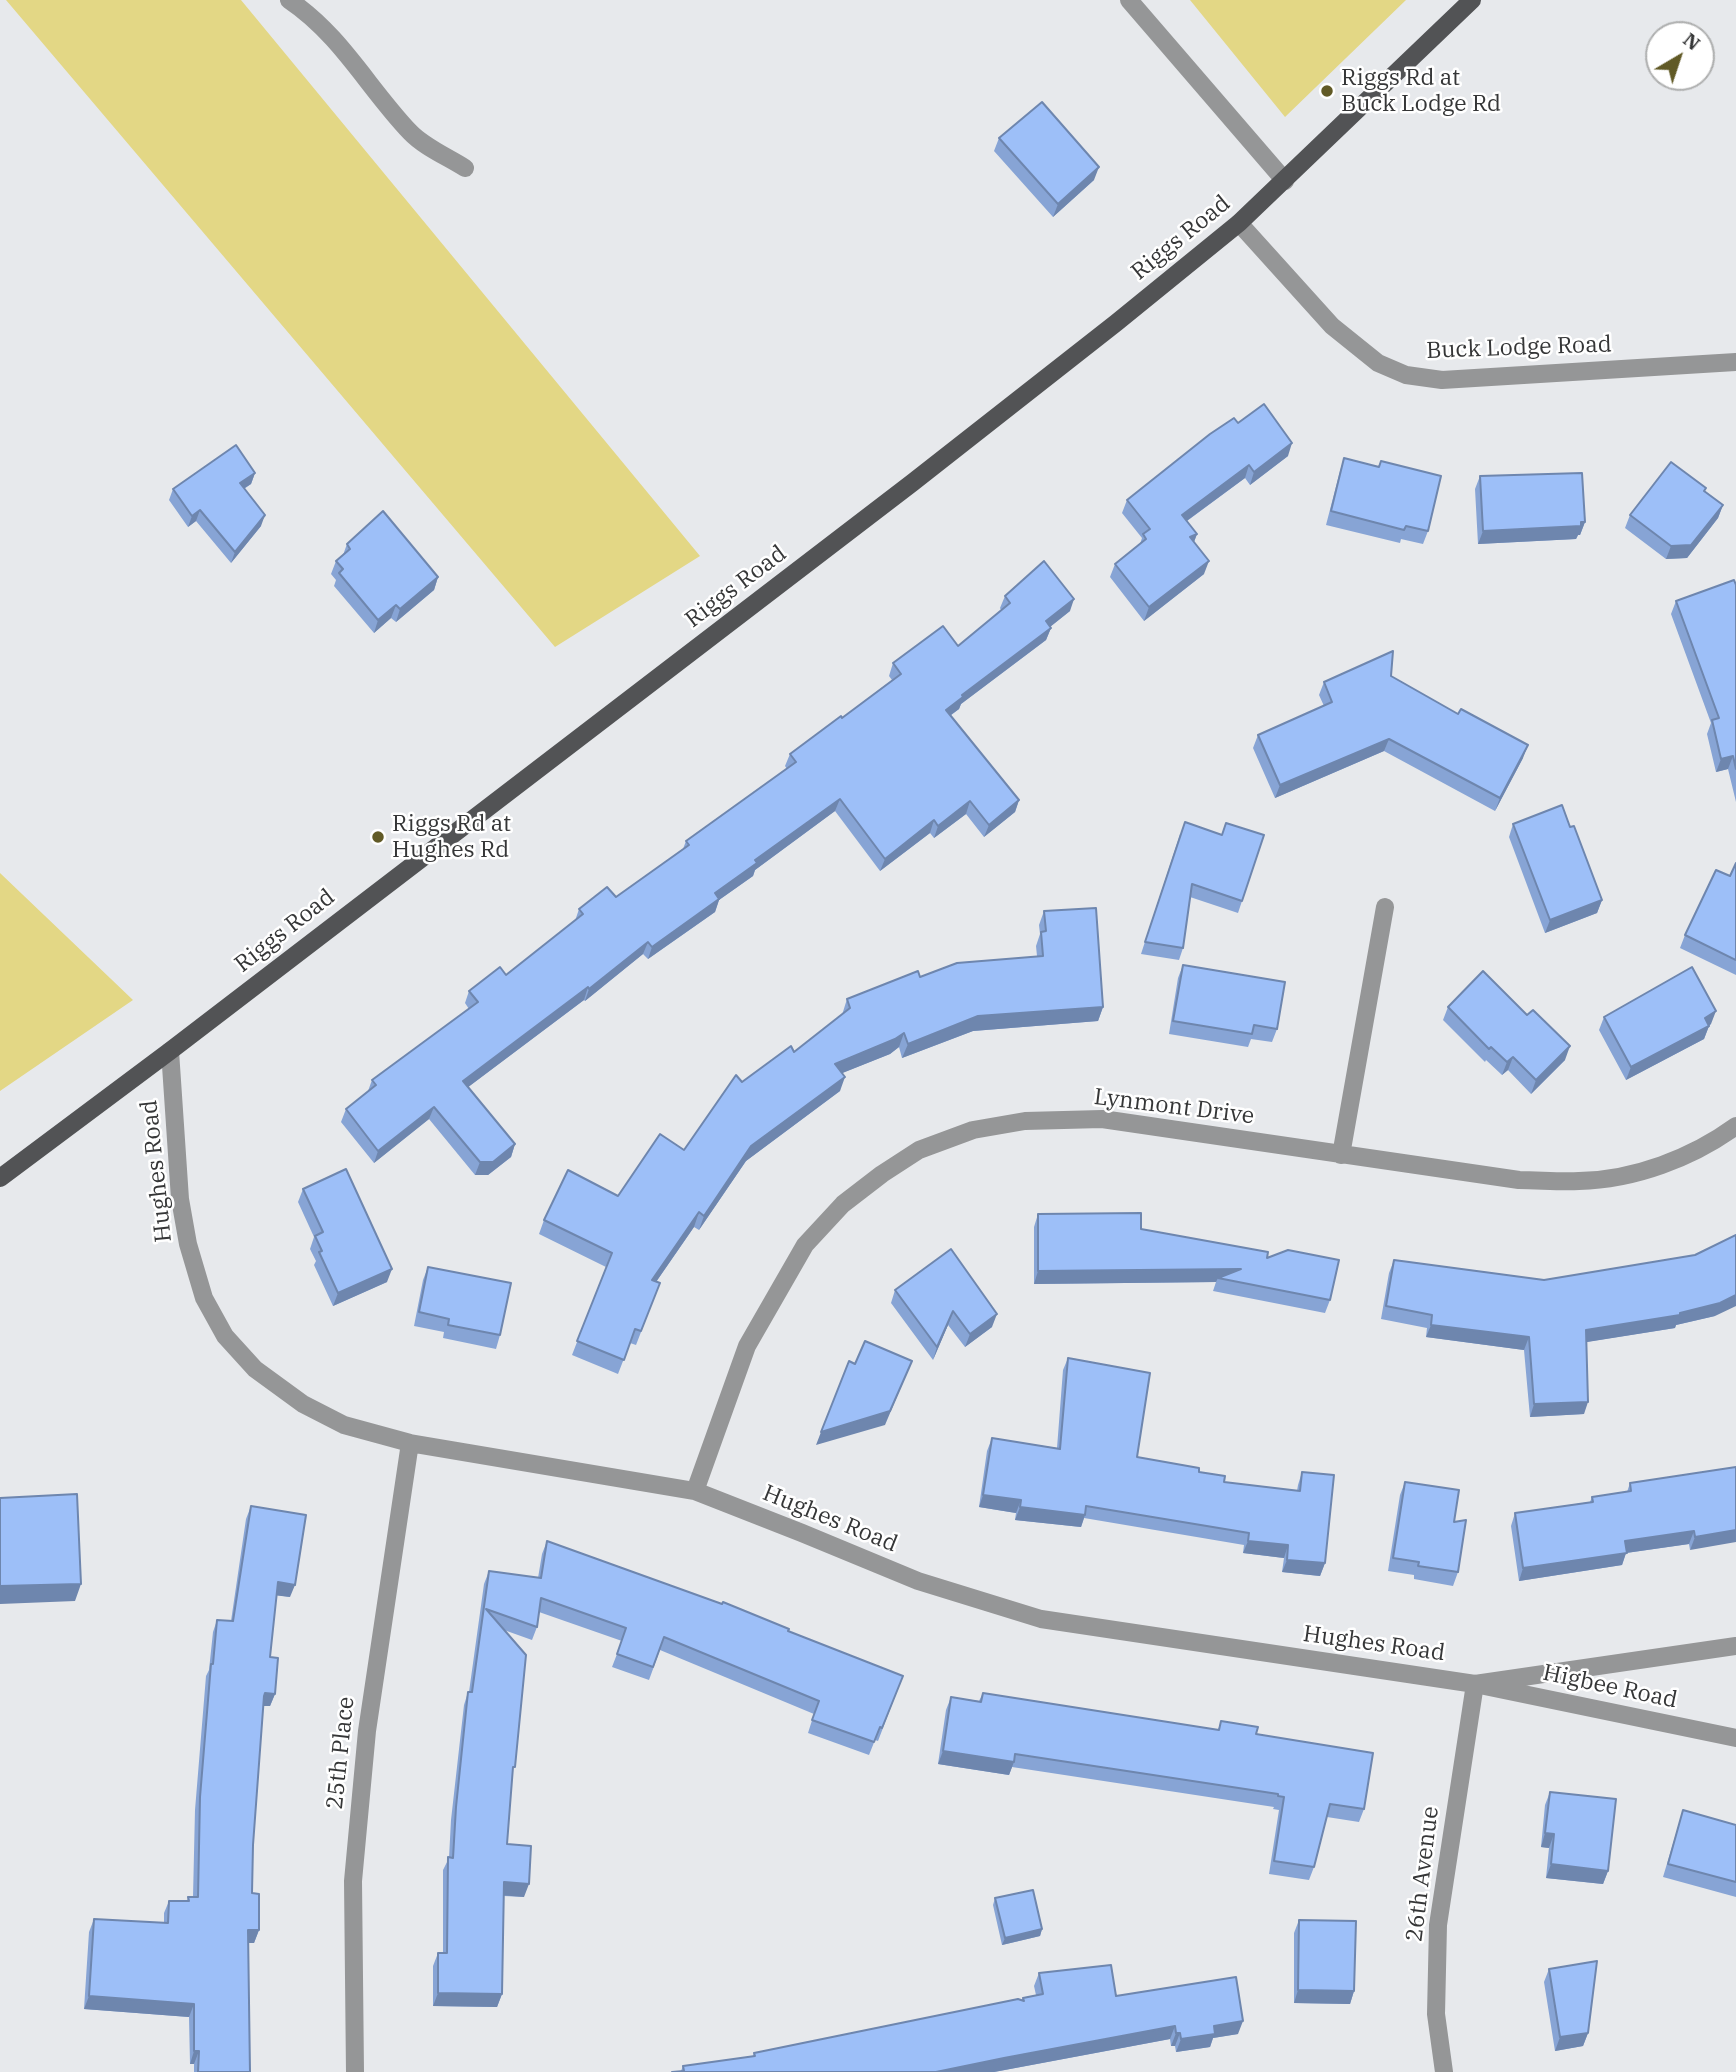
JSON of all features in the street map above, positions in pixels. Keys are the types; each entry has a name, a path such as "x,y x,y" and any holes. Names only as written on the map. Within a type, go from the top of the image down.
{"main road":[{"name":"Riggs Road","path":"0,1178 912,484 1239,223 1472,0"}],"street":[{"path":"289,0 313,17 412,134 465,167"},
{"path":"1129,0 1285,181"},
{"name":"Buck Lodge Road","path":"1239,223 1332,326 1378,363 1406,375 1442,380 1736,362"},
{"path":"1341,1155 1385,906"},
{"name":"Hughes Road","path":"170,1051 180,1199 188,1244 204,1298 225,1336 255,1369 303,1404 344,1425 410,1443 695,1491 918,1581 1041,1619 1475,1684 1736,1646"},
{"name":"Lynmont Drive","path":"695,1491 747,1346 804,1245 843,1204 881,1174 919,1150 973,1130 1025,1121 1102,1119 1519,1180 1581,1181 1623,1175 1672,1163 1736,1126"},
{"name":"25th Place","path":"355,2072 353,1881 367,1731 410,1443"},
{"name":"Higbee Road","path":"1475,1684 1736,1738"},
{"name":"26th Avenue","path":"1444,2072 1436,2014 1438,1925 1475,1684"}],"shaded area":[{"path":"6,0 241,0 700,556 555,647"},
{"path":"1190,0 1406,0 1285,117"},
{"path":"0,873 133,1000 0,1091"}],"building":[{"path":"1042,102 1099,167 1058,204 999,138"},
{"path":"1264,404 1292,443 1254,472 1249,465 1182,515 1197,534 1190,537 1209,561 1149,607 1115,564 1146,539 1143,534 1150,529 1127,500 1210,434 1234,418 1238,423"},
{"path":"236,445 255,473 240,483 265,515 235,552 200,510 192,516 173,489"},
{"path":"1344,458 1379,467 1381,461 1441,476 1428,531 1406,526 1404,530 1331,511"},
{"path":"1671,462 1706,488 1704,491 1723,505 1691,545 1671,546 1630,515"},
{"path":"1582,473 1585,522 1581,522 1581,526 1483,531 1480,476"},
{"path":"383,511 438,577 400,609 396,605 378,620 339,573 343,569 336,561 350,549 347,544"},
{"path":"1044,561 1074,599 1046,621 1051,628 946,710 1019,800 989,825 970,801 938,826 934,820 885,859 840,799 755,860 757,863 715,893 719,899 652,947 648,942 589,989 588,987 463,1081 515,1144 493,1162 480,1162 434,1107 378,1151 346,1109 376,1085 372,1080 478,1002 469,991 500,967 506,975 583,914 579,909 607,887 616,897 689,845 686,841 796,762 790,754 901,674 893,663 943,626 958,646 1010,603 1005,596"},
{"path":"1734,580 1736,769 1733,756 1721,759 1712,720 1719,718 1676,601"},
{"path":"1393,651 1391,676 1458,714 1461,709 1528,745 1500,798 1389,739 1280,785 1258,735 1332,702 1324,682"},
{"path":"1562,805 1570,827 1574,826 1602,900 1550,920 1513,824"},
{"path":"1185,822 1222,835 1226,823 1264,835 1242,901 1192,884 1183,948 1145,942"},
{"path":"1736,863 1736,960 1685,935 1716,870 1730,876"},
{"path":"1096,908 1103,1007 978,1016 908,1044 904,1033 835,1064 845,1077 751,1146 704,1216 699,1212 652,1280 660,1283 641,1331 635,1329 624,1360 577,1341 612,1253 544,1220 568,1170 618,1196 660,1134 684,1150 736,1075 742,1082 791,1046 794,1052 850,1008 847,999 918,971 920,977 957,963 1043,956 1041,932 1046,931 1044,911"},
{"path":"1183,965 1285,982 1277,1029 1254,1025 1252,1034 1173,1021"},
{"path":"1692,967 1716,1011 1705,1018 1709,1026 1631,1067 1604,1017"},
{"path":"1483,971 1527,1015 1533,1010 1570,1046 1536,1080 1513,1057 1507,1062 1491,1047 1489,1049 1448,1007"},
{"path":"346,1169 392,1269 338,1293 319,1252 322,1251 315,1236 323,1232 303,1189"},
{"path":"1141,1213 1141,1229 1268,1252 1267,1258 1288,1250 1339,1260 1330,1300 1218,1278 1241,1269 1038,1271 1038,1214"},
{"path":"1736,1235 1736,1295 1720,1303 1680,1315 1586,1330 1588,1402 1534,1404 1529,1337 1431,1325 1432,1315 1386,1306 1394,1260 1544,1280 1695,1255"},
{"path":"951,1249 997,1314 970,1334 953,1311 937,1347 895,1290"},
{"path":"428,1267 511,1283 500,1335 448,1325 449,1319 419,1312"},
{"path":"865,1341 912,1361 890,1411 821,1432 849,1361 855,1364"},
{"path":"1068,1358 1150,1373 1137,1457 1199,1468 1199,1472 1225,1476 1224,1482 1300,1491 1302,1472 1334,1475 1325,1563 1287,1560 1288,1545 1248,1541 1249,1533 1086,1506 1085,1515 1020,1507 1021,1500 983,1495 992,1438 1060,1449"},
{"path":"1736,1467 1736,1530 1695,1537 1694,1531 1625,1541 1627,1553 1523,1568 1515,1513 1593,1502 1592,1497 1631,1491 1630,1483"},
{"path":"1405,1482 1459,1490 1454,1522 1466,1520 1458,1572 1418,1566 1419,1562 1393,1558"},
{"path":"77,1494 81,1584 0,1586 0,1498"},
{"path":"251,1506 306,1515 295,1585 278,1582 270,1657 278,1658 275,1694 265,1693 264,1696 253,1845 252,1893 259,1894 259,1930 248,1930 250,2072 198,2072 199,2051 194,2051 194,2004 89,1996 94,1919 168,1923 169,1901 189,1901 188,1897 198,1897 200,1797 211,1664 217,1620 233,1621"},
{"path":"547,1541 722,1604 723,1602 789,1629 788,1631 903,1676 874,1742 812,1720 819,1701 664,1637 653,1667 617,1654 626,1628 541,1598 537,1627 486,1609 526,1655 507,1844 531,1846 529,1884 504,1882 502,1994 438,1993 438,1953 447,1953 448,1857 453,1858 468,1692 472,1692 489,1571 541,1578"},
{"path":"983,1693 1219,1730 1221,1721 1258,1727 1256,1734 1373,1753 1364,1809 1330,1804 1314,1867 1274,1861 1284,1797 1278,1794 1015,1754 1014,1762 943,1751 951,1697 981,1702"},
{"path":"1550,1792 1616,1799 1608,1871 1551,1864 1554,1834 1545,1833"},
{"path":"1683,1810 1736,1825 1736,1882 1668,1864"},
{"path":"1033,1890 1042,1929 1005,1938 995,1898"},
{"path":"1299,1920 1356,1921 1354,1991 1298,1990"},
{"path":"1597,1961 1588,2033 1560,2037 1549,1969"},
{"path":"1111,1965 1116,1996 1236,1977 1243,2021 1214,2026 1215,2034 1181,2039 1175,2026 936,2072 672,2072 684,2071 683,2066 755,2056 754,2053 1018,1999 1024,2001 1023,1998 1043,1994 1039,1973"}],"place":[{"name":"Riggs Rd at Buck Lodge Rd","path":"1327,91"},
{"name":"Riggs Rd at Hughes Rd","path":"378,837"}]}
